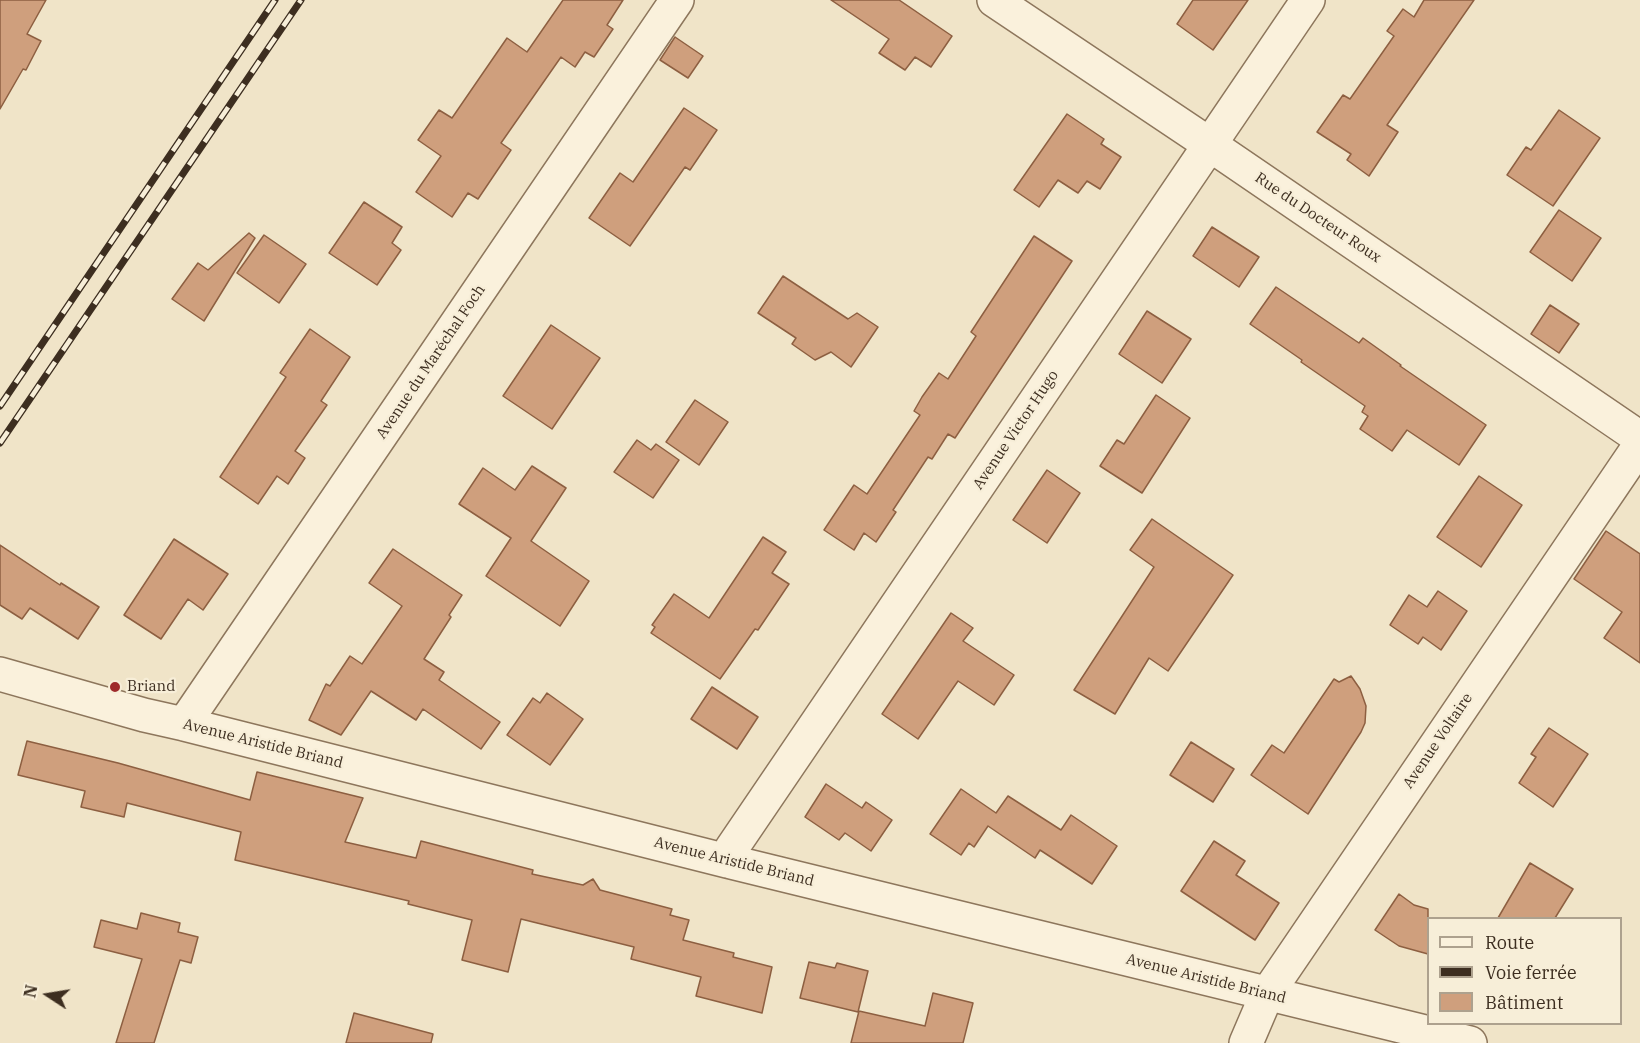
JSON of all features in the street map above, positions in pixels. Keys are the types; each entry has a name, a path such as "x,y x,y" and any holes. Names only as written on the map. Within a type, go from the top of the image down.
{"street":[{"name":"Avenue du Maréchal Foch","path":"184,724 677,0"},
{"name":"Rue du Docteur Roux","path":"994,0 1640,438"},
{"name":"Avenue Victor Hugo","path":"727,861 732,848 1308,0"},
{"name":"Avenue Voltaire","path":"1246,1043 1267,994 1640,445"},
{"name":"Avenue Aristide Briand","path":"0,674 144,715 1470,1043"}],"building":[{"path":"0,0 46,0 27,34 41,41 26,70 23,69 0,109"},
{"path":"563,0 623,0 607,25 613,29 594,57 585,52 575,67 561,57 501,143 511,150 478,199 468,193 452,217 416,192 441,156 418,140 439,110 452,118 507,38 527,52"},
{"path":"831,0 899,0 952,36 931,67 915,57 905,70 879,53 889,39"},
{"path":"1193,0 1248,0 1213,50 1177,24"},
{"path":"1424,0 1474,0 1387,125 1398,132 1369,176 1347,160 1351,154 1317,132 1343,95 1350,99 1394,36 1387,31 1403,9 1414,17"},
{"path":"675,37 703,56 688,78 660,60"},
{"path":"684,108 717,130 690,170 685,167 630,246 589,218 620,173 633,182"},
{"path":"1559,110 1600,138 1553,206 1507,175 1526,147 1531,150"},
{"path":"1067,114 1104,139 1101,144 1121,157 1100,189 1087,181 1078,193 1058,180 1039,207 1014,190"},
{"path":"364,202 402,227 392,243 401,250 377,285 329,253"},
{"path":"1559,210 1601,238 1572,281 1530,252"},
{"path":"1212,227 1259,257 1239,287 1193,256"},
{"path":"249,233 255,238 204,321 172,299 198,263 208,270"},
{"path":"264,235 306,264 279,303 237,273"},
{"path":"1034,236 1072,261 955,438 948,434 932,459 928,457 893,510 896,512 876,542 864,533 854,550 824,530 854,485 867,494 920,415 914,411 922,397 939,373 948,379 976,336 971,332"},
{"path":"783,276 848,319 857,313 878,327 851,367 831,352 815,360 792,344 796,338 758,313"},
{"path":"1276,287 1359,343 1363,338 1486,425 1459,465 1407,430 1392,451 1360,429 1368,416 1362,412 1365,406 1250,324"},
{"path":"1550,305 1579,324 1559,353 1531,334"},
{"path":"1147,311 1191,339 1162,383 1119,354"},
{"path":"551,325 600,358 552,429 503,396"},
{"path":"310,329 350,357 321,401 327,405 295,451 305,458 288,484 277,476 258,504 220,477 286,377 280,373"},
{"path":"1156,395 1190,418 1142,493 1100,466 1117,440 1124,444"},
{"path":"695,400 728,422 699,465 666,442"},
{"path":"637,440 651,450 656,444 679,460 653,498 614,472"},
{"path":"532,466 566,488 531,541 589,581 560,626 486,576 511,538 459,504 483,468 515,490"},
{"path":"1047,470 1080,493 1047,543 1013,520"},
{"path":"1479,476 1522,505 1481,567 1437,537"},
{"path":"1152,519 1233,575 1168,671 1149,658 1115,714 1074,690 1154,567 1130,550"},
{"path":"1606,531 1640,554 1640,663 1604,638 1622,612 1574,579"},
{"path":"763,537 786,552 772,573 789,584 758,630 755,629 720,679 651,633 655,627 652,625 674,594 709,618"},
{"path":"174,539 228,574 203,610 188,599 161,639 124,615"},
{"path":"0,545 60,585 61,583 99,607 78,639 30,608 22,619 0,605"},
{"path":"393,549 462,595 424,659 444,672 439,680 500,722 481,749 423,709 416,720 371,691 341,735 309,720 326,684 330,686 350,656 362,664 402,606 369,583"},
{"path":"1438,591 1467,611 1441,650 1423,637 1418,644 1390,625 1409,595 1427,607"},
{"path":"951,613 973,628 963,641 1014,675 994,705 958,681 918,739 882,714"},
{"path":"1351,676 1360,689 1366,706 1365,723 1308,814 1251,775 1272,745 1284,753 1334,679 1339,682"},
{"path":"712,687 758,717 737,749 691,719"},
{"path":"547,693 583,719 550,765 507,735 533,698 540,703"},
{"path":"1549,728 1588,754 1553,807 1519,783 1536,757 1531,754"},
{"path":"27,741 118,763 250,800 257,772 363,798 345,842 416,858 421,841 533,870 532,874 583,885 593,879 600,890 672,909 670,915 689,920 683,940 734,953 733,957 772,967 762,1013 696,996 701,977 631,959 634,947 521,919 508,972 462,960 472,920 408,904 409,901 235,860 241,832 127,803 124,817 81,807 85,791 18,775"},
{"path":"1191,742 1234,769 1213,802 1170,775"},
{"path":"826,784 862,808 866,802 892,820 871,851 845,833 839,840 805,817"},
{"path":"961,789 996,813 1008,796 1061,830 1071,815 1117,846 1092,884 1040,850 1035,858 988,826 974,847 969,843 961,855 930,834"},
{"path":"1214,841 1245,861 1236,875 1279,903 1255,940 1181,891"},
{"path":"1530,863 1573,889 1556,917 1499,917"},
{"path":"1399,894 1414,905 1428,909 1427,954 1399,946 1375,930"},
{"path":"141,913 180,923 178,932 198,937 191,963 180,960 154,1043 116,1043 142,959 94,947 101,920 137,929"},
{"path":"809,962 835,968 837,963 868,971 858,1012 800,998"},
{"path":"933,993 973,1003 963,1043 851,1043 859,1011 925,1026"},
{"path":"354,1013 433,1034 431,1043 346,1043"}],"railway":[{"path":"0,406 275,0"},
{"path":"0,443 301,0"}],"place":[{"name":"Briand","path":"115,687"}]}
